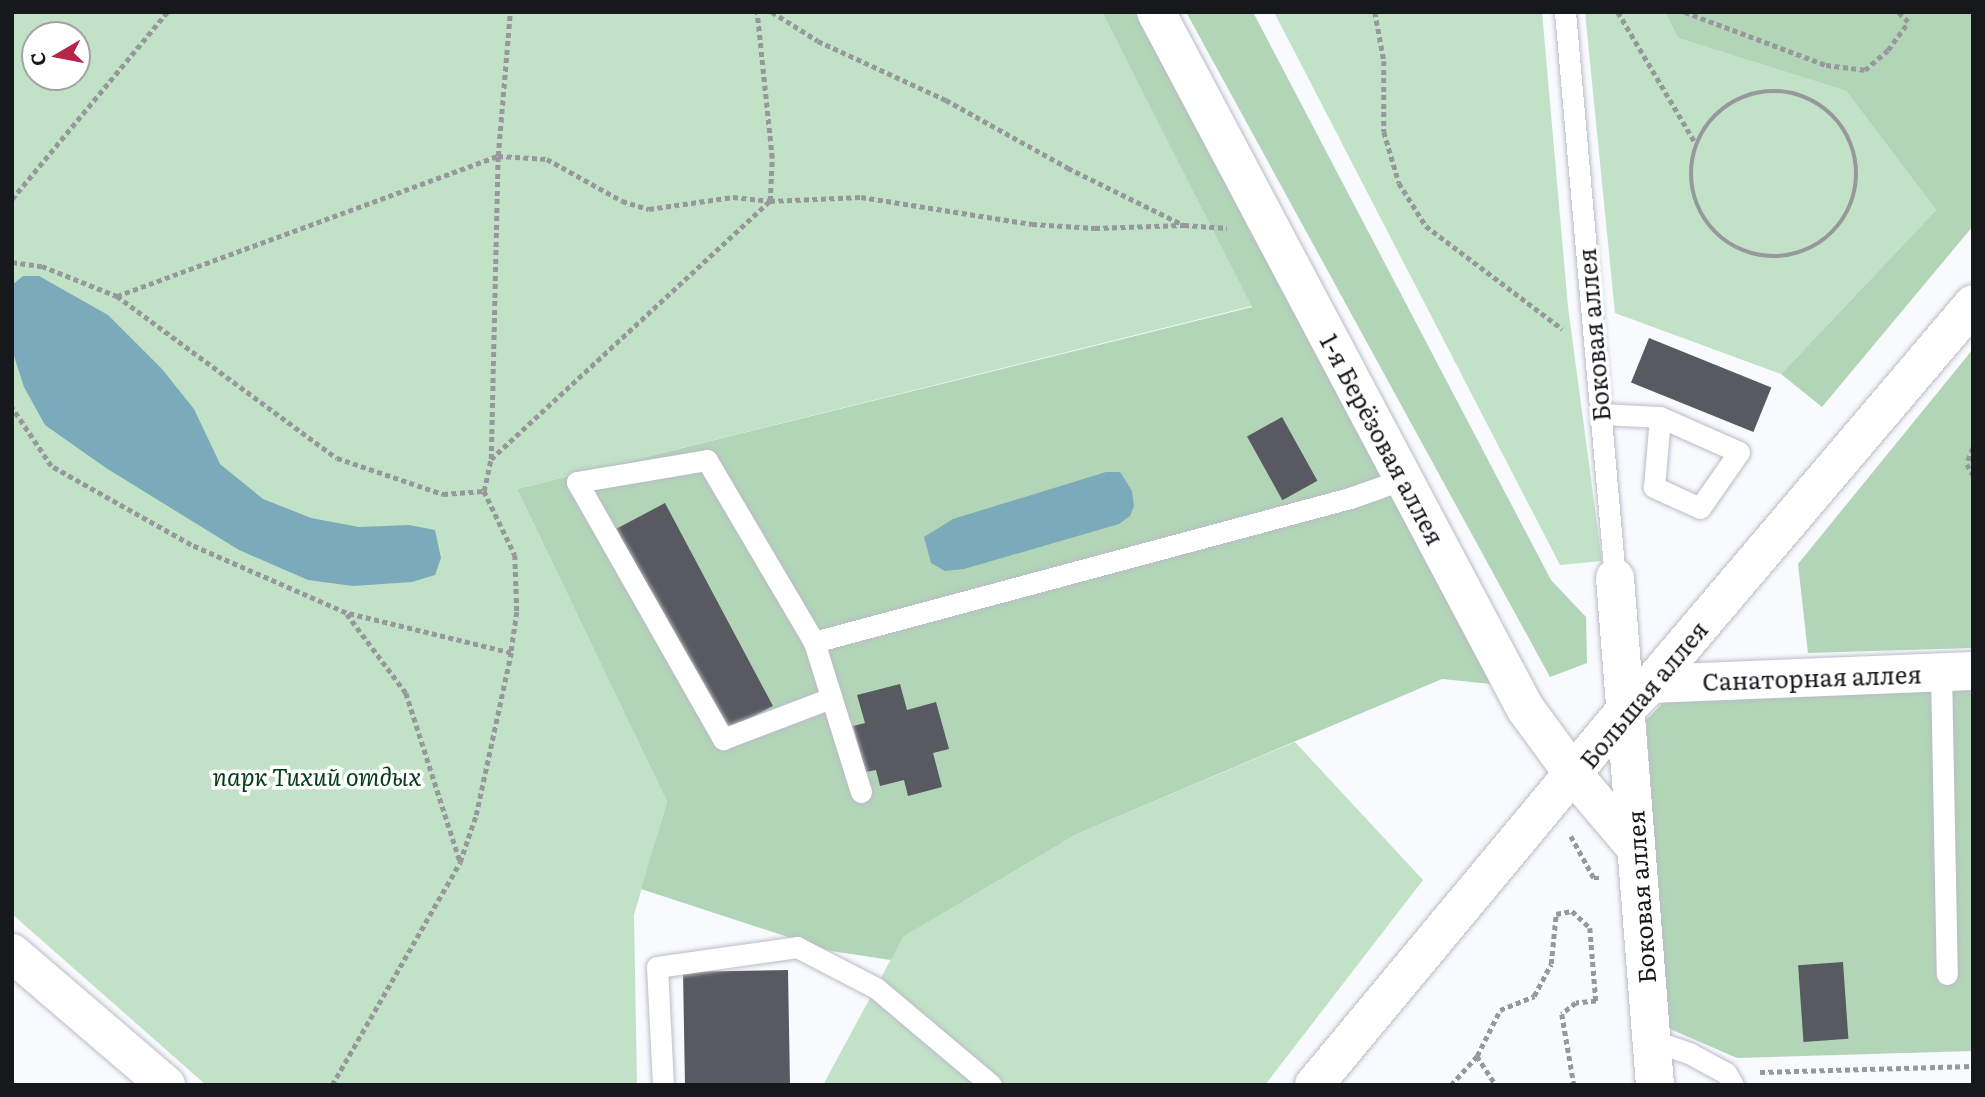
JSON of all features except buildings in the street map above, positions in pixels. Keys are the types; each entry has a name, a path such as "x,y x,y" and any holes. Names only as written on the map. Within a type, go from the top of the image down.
{"street":[{"name":"1-я Берёзовая аллея","path":"1156,12 1525,708 1574,775 1636,848"},
{"name":"Большая аллея","path":"1314,1085 1638,697 1973,304"},
{"name":"Боковая аллея","path":"1615,578 1621,657 1638,697 1636,848 1655,1085"},
{"name":"Санаторная аллея","path":"1638,697 1957,672"},
{"path":"12,953 166,1085"}],"lane":[{"name":"Боковая аллея","path":"1565,12 1615,578"},
{"path":"1601,414 1660,417 1739,452 1700,508 1654,487 1660,417"},
{"path":"831,698 723,739 577,482 707,460 814,642 860,792"},
{"path":"814,642 1350,498 1404,479"},
{"path":"1947,974 1957,672"},
{"path":"663,1085 657,967 797,947 876,988 990,1085"},
{"path":"1651,1041 1689,1053 1729,1079"}],"path":[{"path":"12,199 167,12"},
{"path":"332,1085 460,862 476,815 511,653 517,612 515,555 484,491 491,459 498,156 510,12"},
{"path":"491,459 770,201 772,158 757,12"},
{"path":"772,12 818,41 946,100 1068,168 1184,225"},
{"path":"1375,12 1384,61 1384,132 1399,183 1426,226 1595,355"},
{"path":"1618,12 1696,144 1691,171 1694,198 1706,223 1725,242 1749,254 1776,258 1803,253 1826,239 1845,219 1856,194 1857,166 1850,139 1834,116 1811,99 1785,91 1757,92 1731,102 1710,120 1696,144"},
{"path":"1685,12 1826,65 1865,70 1888,50 1908,22 1898,12"},
{"path":"117,296 498,156 547,159 622,201 649,209 733,197 770,201 861,197 1032,224 1095,228 1184,225 1232,228"},
{"path":"12,262 42,267 117,296 337,458 443,494 484,491"},
{"path":"12,408 51,466 191,545 346,613 511,653"},
{"path":"1973,448 1967,464 1973,475"},
{"path":"346,613 406,693 460,862"},
{"path":"1451,1085 1477,1056 1500,1010 1534,996 1551,964 1556,914 1572,911 1590,928 1596,1001 1576,1003 1562,1014 1574,1085"},
{"path":"1477,1056 1496,1085"},
{"path":"1729,1079 1973,1066"}],"green space":[{"name":"парк Тихий отдых","path":"12,12 1102,12 1252,306 517,489 667,802 634,915 637,1085 206,1085 12,914"},
{"path":"1102,12 1138,12 1491,684 1442,679 1077,834 903,937 891,960 831,951 641,889 667,802 517,489 1252,307"},
{"path":"1186,12 1253,12 1551,580 1586,617 1587,663 1550,677"},
{"path":"1274,12 1542,12 1568,307 1602,561 1560,565"},
{"path":"1585,12 1665,12 1678,38 1846,91 1936,210 1781,374 1615,313"},
{"path":"1665,12 1973,12 1973,226 1822,407 1781,374 1936,210 1846,91 1678,38"},
{"path":"1973,349 1973,648 1808,653 1798,564"},
{"path":"1973,689 1973,1051 1737,1058 1668,1028 1646,720 1666,700"},
{"path":"1295,742 1423,880 1265,1085 823,1085 903,937 1077,834"}],"water":[{"path":"23,276 39,276 108,315 162,369 194,409 220,464 263,499 311,518 359,527 409,525 435,530 441,558 435,575 412,582 353,586 308,580 239,550 106,468 45,425 24,387 12,350 12,285"},
{"path":"1106,472 1120,472 1132,491 1134,506 1130,516 1119,524 964,569 945,571 931,563 924,537 953,519"}]}
